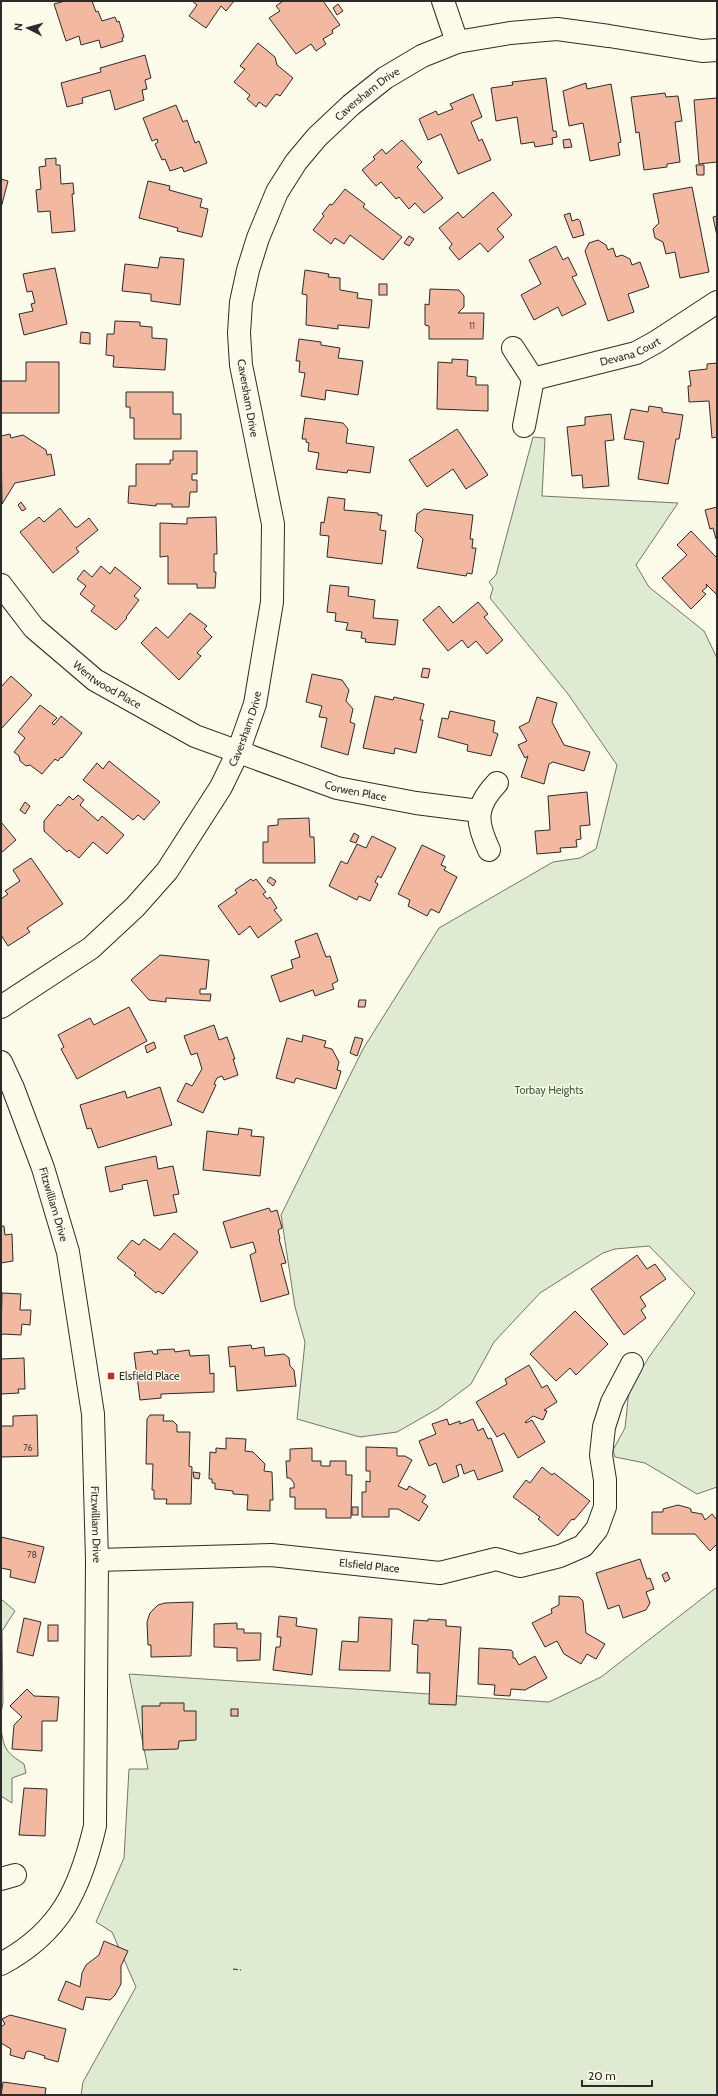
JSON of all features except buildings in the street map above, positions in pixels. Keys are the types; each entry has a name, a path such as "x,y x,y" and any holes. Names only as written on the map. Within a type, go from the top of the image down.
{"street":[{"path":"443,1 457,42"},
{"name":"Caversham Drive","path":"1,1007 91,948 135,907 167,871 221,787 238,752 255,704 272,602 273,524 240,358 239,333 242,302 248,270 258,238 277,192 296,162 317,137 351,105 385,78 422,56 457,42 510,33 557,30 609,36 702,51 717,50"},
{"name":"Devana Court","path":"533,379 636,353 656,342 717,302"},
{"path":"513,348 533,379 524,426"},
{"name":"Wentwood Place","path":"1,585 34,628 95,680 195,736 238,752"},
{"name":"Corwen Place","path":"238,752 337,788 416,803 479,811"},
{"path":"489,850 480,830 479,811 486,794 497,783"},
{"name":"Fitzwilliam Drive","path":"1,1062 13,1088 43,1168 68,1252 93,1414 97,1560 95,1826 86,1863 69,1900 51,1927 27,1949 1,1964"},
{"name":"Elsfield Place","path":"97,1560 271,1555 440,1573 496,1559 520,1566 560,1556 583,1546 597,1529 605,1507 605,1480 601,1455 604,1427 612,1402 632,1364"}],"green space":[{"name":"Torbay Heights","path":"533,437 545,438 542,496 678,503 636,565 649,587 704,631 717,658 717,1487 697,1494 645,1463 615,1457 613,1450 625,1428 629,1390 649,1357 695,1293 649,1246 615,1249 603,1253 540,1293 494,1342 471,1384 439,1408 397,1432 360,1437 297,1419 305,1342 295,1307 281,1215 363,1049 439,928 553,862 580,858 596,849 617,765 568,694 490,598 493,588 489,582 496,575"},
{"path":"717,1587 717,2095 81,2095 83,2082 136,1987 112,1932 96,1922 124,1858 129,1769 148,1769 129,1674 549,1702 601,1677"},
{"path":"1,1599 15,1611 2,1631 3,1703 1,1713"},
{"path":"1,1728 3,1741 7,1750 24,1764 26,1773 12,1778 12,1803 1,1796"}],"fence":[{"path":"233,1969 241,1970"}],"place":[{"name":"Elsfield Place","path":"111,1376"}]}
